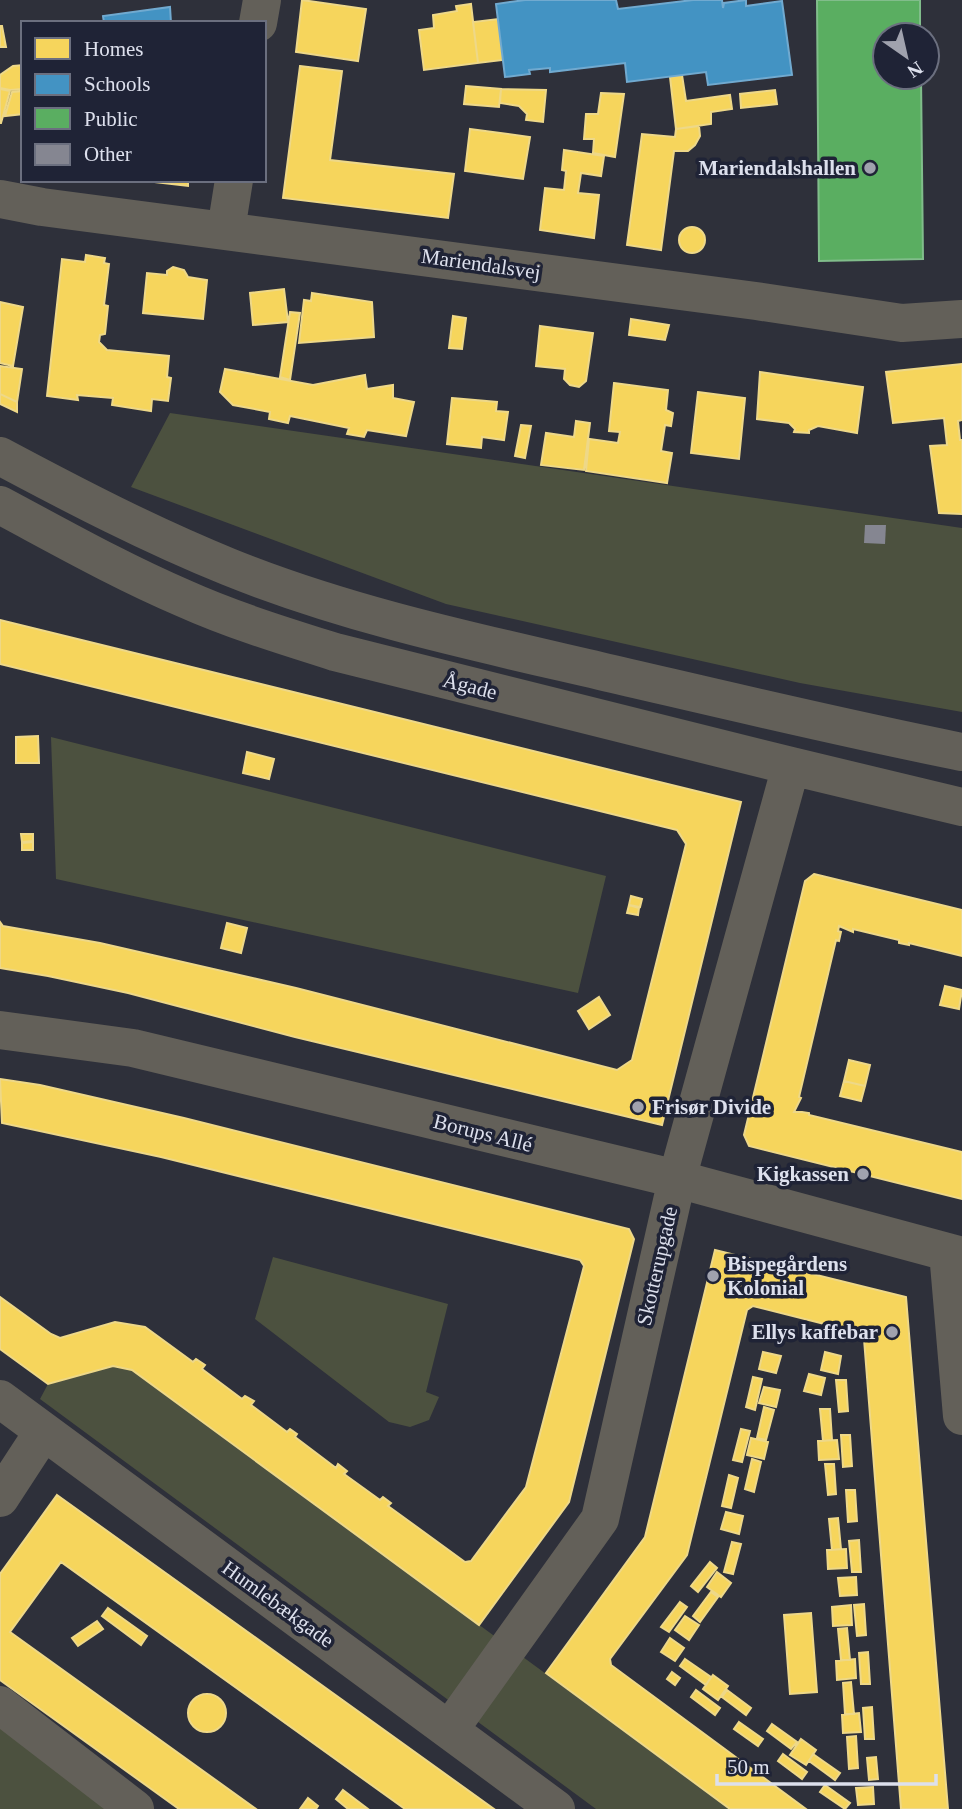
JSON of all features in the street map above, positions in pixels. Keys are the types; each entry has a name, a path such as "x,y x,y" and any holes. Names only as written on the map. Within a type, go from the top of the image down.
{"street":[{"path":"258,21 262,0"},
{"path":"226,230 234,182"},
{"name":"Mariendalsvej","path":"0,199 42,207 743,299 902,323 962,319"},
{"name":"Ågade","path":"0,456 146,531 229,567 427,631 880,736 962,752"},
{"name":"Ågade","path":"0,506 172,593 269,631 335,652 962,807"},
{"name":"Skotterupgade","path":"450,1729 600,1519 677,1179 790,766"},
{"name":"Borups Allé","path":"0,1030 133,1048 677,1179 955,1254"},
{"path":"955,1254 962,1416"},
{"name":"Humlebækgade","path":"0,1399 556,1809"},
{"path":"0,1498 43,1432"},
{"path":"0,1705 135,1809"}],"green space":[{"path":"170,413 962,528 962,712 800,683 446,604 131,487"},
{"path":"51,737 606,876 578,993 56,879"},
{"path":"273,1257 448,1304 426,1392 439,1397 429,1420 410,1427 389,1422 255,1319"},
{"path":"113,1366 132,1370 730,1809 596,1809 40,1399 48,1384"},
{"path":"0,1726 110,1809 0,1809"}],"building: Homes":[{"path":"302,0 366,9 358,61 296,52"},
{"path":"471,4 478,63 424,70 419,30 434,28 433,15 457,11 456,6"},
{"path":"498,19 503,60 478,63 473,22"},
{"path":"2,26 6,47 0,47"},
{"path":"21,65 21,89 0,88 0,75 13,66"},
{"path":"300,66 342,71 330,160 454,174 448,218 283,198"},
{"path":"682,75 686,101 730,95 732,109 711,112 711,124 676,129 670,77"},
{"path":"466,86 501,89 499,107 464,104"},
{"path":"0,89 10,91 1,123 0,123"},
{"path":"501,89 546,90 543,122 526,120 527,114 519,106 500,103"},
{"path":"775,90 777,104 741,108 740,94"},
{"path":"21,91 21,114 5,116 12,92"},
{"path":"601,93 624,94 615,157 593,153 594,139 584,139 586,114 598,114"},
{"path":"699,126 700,136 695,145 688,151 674,151 661,250 627,245 642,134 675,137 676,129"},
{"path":"470,129 530,137 523,179 465,171"},
{"path":"564,150 604,156 601,176 581,173 578,193 599,195 594,238 540,230 545,188 564,190"},
{"path":"154,182 188,182 188,186"},
{"path":"692,227 701,231 705,240 701,249 692,253 683,249 679,240 683,231"},
{"path":"86,255 105,258 104,263 109,264 104,305 108,306 105,334 100,335 99,342 107,350 169,356 167,377 171,378 168,401 152,399 151,411 112,405 113,398 77,395 78,400 47,396 62,259 85,262"},
{"path":"173,267 184,270 188,277 207,280 203,319 143,313 147,273 167,275 167,271"},
{"path":"284,289 288,322 253,325 250,293"},
{"path":"312,293 372,302 374,337 299,343 304,300 311,301"},
{"path":"0,302 23,307 13,366 0,363"},
{"path":"290,312 300,313 290,380 280,377"},
{"path":"453,316 466,318 462,349 449,348"},
{"path":"631,319 669,325 665,340 629,335"},
{"path":"540,326 593,333 586,381 579,387 570,385 564,379 565,369 536,366"},
{"path":"962,364 962,420 958,421 962,440 962,514 939,513 930,446 947,445 944,418 893,423 886,372"},
{"path":"0,366 22,369 17,402 0,394"},
{"path":"225,369 313,385 365,375 367,389 393,385 393,398 414,402 406,436 367,430 364,437 347,434 349,428 290,416 288,423 269,419 270,412 233,405 220,392"},
{"path":"760,372 863,387 857,433 818,426 809,430 809,433 794,432 795,429 789,423 757,419"},
{"path":"614,383 668,390 666,410 673,413 671,426 665,425 661,451 672,453 667,483 586,471 589,439 618,443 620,432 609,431"},
{"path":"698,392 745,398 739,459 691,453"},
{"path":"0,394 17,402 17,412 0,404"},
{"path":"452,398 497,402 496,411 508,412 504,440 482,437 481,448 447,444"},
{"path":"576,421 590,423 584,470 541,465 546,433 574,437"},
{"path":"521,425 531,426 525,458 515,456"},
{"path":"0,620 741,802 662,1125 295,1037 128,993 0,968 0,922 3,926 100,943 296,988 617,1070 632,1060 686,844 677,830 0,664"},
{"path":"38,736 39,763 16,763 16,737"},
{"path":"247,752 274,759 269,779 243,773"},
{"path":"21,834 33,834 33,841 22,842"},
{"path":"33,842 33,850 22,850 22,843"},
{"path":"814,874 962,910 962,956 899,943 899,940 853,929 853,932 839,926 839,941 836,940 799,1097 801,1098 794,1112 809,1113 962,1152 962,1199 749,1146 744,1135 805,881"},
{"path":"631,896 642,899 640,907 629,905"},
{"path":"629,905 639,908 638,915 627,913"},
{"path":"227,923 247,928 241,953 221,948"},
{"path":"945,986 962,990 959,1009 940,1005"},
{"path":"599,997 610,1015 589,1029 578,1011"},
{"path":"849,1060 870,1065 865,1086 844,1081"},
{"path":"0,1079 40,1085 184,1118 629,1229 634,1239 569,1502 479,1625 132,1370 113,1366 48,1384 0,1349 0,1297 60,1338 115,1322 145,1327 193,1362 196,1359 205,1365 202,1369 242,1399 245,1396 254,1401 251,1405 287,1432 290,1429 297,1434 295,1437 336,1468 338,1464 347,1471 344,1474 380,1500 383,1497 391,1503 388,1506 465,1562 471,1561 526,1487 584,1266 580,1260 161,1157 2,1123"},
{"path":"844,1081 865,1086 861,1101 840,1096"},
{"path":"715,1250 906,1297 948,1809 901,1809 864,1339 860,1333 753,1306 747,1310 687,1555 610,1659 611,1665 806,1809 730,1809 546,1673 645,1537"},
{"path":"763,1352 781,1356 776,1373 759,1369"},
{"path":"825,1352 841,1356 838,1374 821,1370"},
{"path":"809,1374 825,1378 821,1395 804,1391"},
{"path":"753,1377 762,1379 755,1410 746,1407"},
{"path":"836,1380 846,1380 848,1411 839,1412"},
{"path":"764,1387 780,1390 776,1407 759,1403"},
{"path":"764,1407 774,1410 766,1440 757,1438"},
{"path":"820,1409 830,1409 832,1440 823,1441"},
{"path":"741,1429 750,1431 742,1462 733,1460"},
{"path":"841,1435 850,1435 852,1466 843,1467"},
{"path":"751,1438 768,1442 764,1459 747,1455"},
{"path":"837,1440 839,1459 819,1460 818,1441"},
{"path":"752,1459 761,1462 754,1492 745,1489"},
{"path":"825,1464 834,1464 836,1494 828,1495"},
{"path":"729,1475 738,1478 731,1508 722,1506"},
{"path":"846,1490 855,1490 857,1521 848,1522"},
{"path":"57,1495 494,1809 405,1809 61,1562 10,1632 256,1809 179,1809 0,1680 0,1574"},
{"path":"726,1512 743,1516 739,1534 721,1529"},
{"path":"838,1518 841,1549 832,1550 829,1519"},
{"path":"859,1540 861,1572 852,1572 849,1541"},
{"path":"732,1542 741,1544 733,1574 724,1572"},
{"path":"846,1549 847,1568 828,1569 827,1550"},
{"path":"710,1562 717,1568 698,1592 691,1586"},
{"path":"717,1572 731,1583 721,1597 707,1587"},
{"path":"856,1577 857,1595 840,1596 838,1578"},
{"path":"711,1592 718,1597 700,1622 693,1616"},
{"path":"680,1602 687,1607 669,1632 661,1627"},
{"path":"864,1604 866,1635 857,1636 854,1605"},
{"path":"851,1605 852,1625 833,1626 832,1607"},
{"path":"108,1608 147,1636 141,1645 102,1616"},
{"path":"811,1613 817,1692 790,1694 784,1615"},
{"path":"685,1616 699,1625 689,1640 675,1630"},
{"path":"97,1621 103,1629 78,1646 72,1638"},
{"path":"847,1628 850,1660 841,1660 838,1629"},
{"path":"670,1638 684,1648 675,1661 661,1652"},
{"path":"868,1652 870,1684 861,1684 859,1653"},
{"path":"685,1659 711,1677 706,1685 680,1666"},
{"path":"855,1659 856,1678 837,1680 836,1661"},
{"path":"672,1672 680,1678 675,1685 667,1679"},
{"path":"713,1675 728,1686 718,1700 703,1689"},
{"path":"851,1682 854,1714 845,1714 843,1683"},
{"path":"696,1690 720,1708 715,1715 691,1697"},
{"path":"727,1690 751,1708 746,1715 722,1697"},
{"path":"207,1694 220,1700 226,1713 220,1726 207,1732 194,1726 188,1713 194,1700"},
{"path":"872,1707 874,1739 865,1739 863,1708"},
{"path":"859,1713 861,1732 843,1733 842,1715"},
{"path":"739,1722 763,1739 758,1746 734,1729"},
{"path":"772,1724 797,1742 791,1749 767,1731"},
{"path":"856,1736 858,1768 849,1769 847,1737"},
{"path":"801,1739 816,1750 806,1765 790,1755"},
{"path":"783,1754 807,1772 802,1779 778,1761"},
{"path":"813,1754 840,1773 835,1780 809,1761"},
{"path":"876,1757 878,1779 869,1780 867,1758"},
{"path":"825,1785 850,1803 845,1809 820,1792"},
{"path":"873,1787 874,1804 858,1805 856,1788"},
{"path":"343,1790 368,1809 348,1809 336,1799"},
{"path":"308,1798 318,1806 316,1809 300,1809"}],"building: Schools":[{"path":"525,0 616,0 618,9 693,0 722,0 723,8 724,3 746,0 746,6 782,1 792,75 708,85 706,72 627,82 625,63 550,72 550,68 529,70 530,74 505,77 496,4"},
{"path":"170,7 171,21 104,21 103,16"}],"building: Public":[{"name":"Mariendalshallen","path":"817,0 920,0 920,21 871,21 871,91 921,91 923,259 819,261"}],"building: Other":[{"path":"865,525 886,525 885,544 864,543"}],"place":[{"name":"Mariendalshallen","path":"870,168"},
{"name":"Frisør Divide","path":"638,1107"},
{"name":"Kigkassen","path":"863,1174"},
{"name":"Bispegårdens Kolonial","path":"713,1276"},
{"name":"Ellys kaffebar","path":"892,1332"}]}
